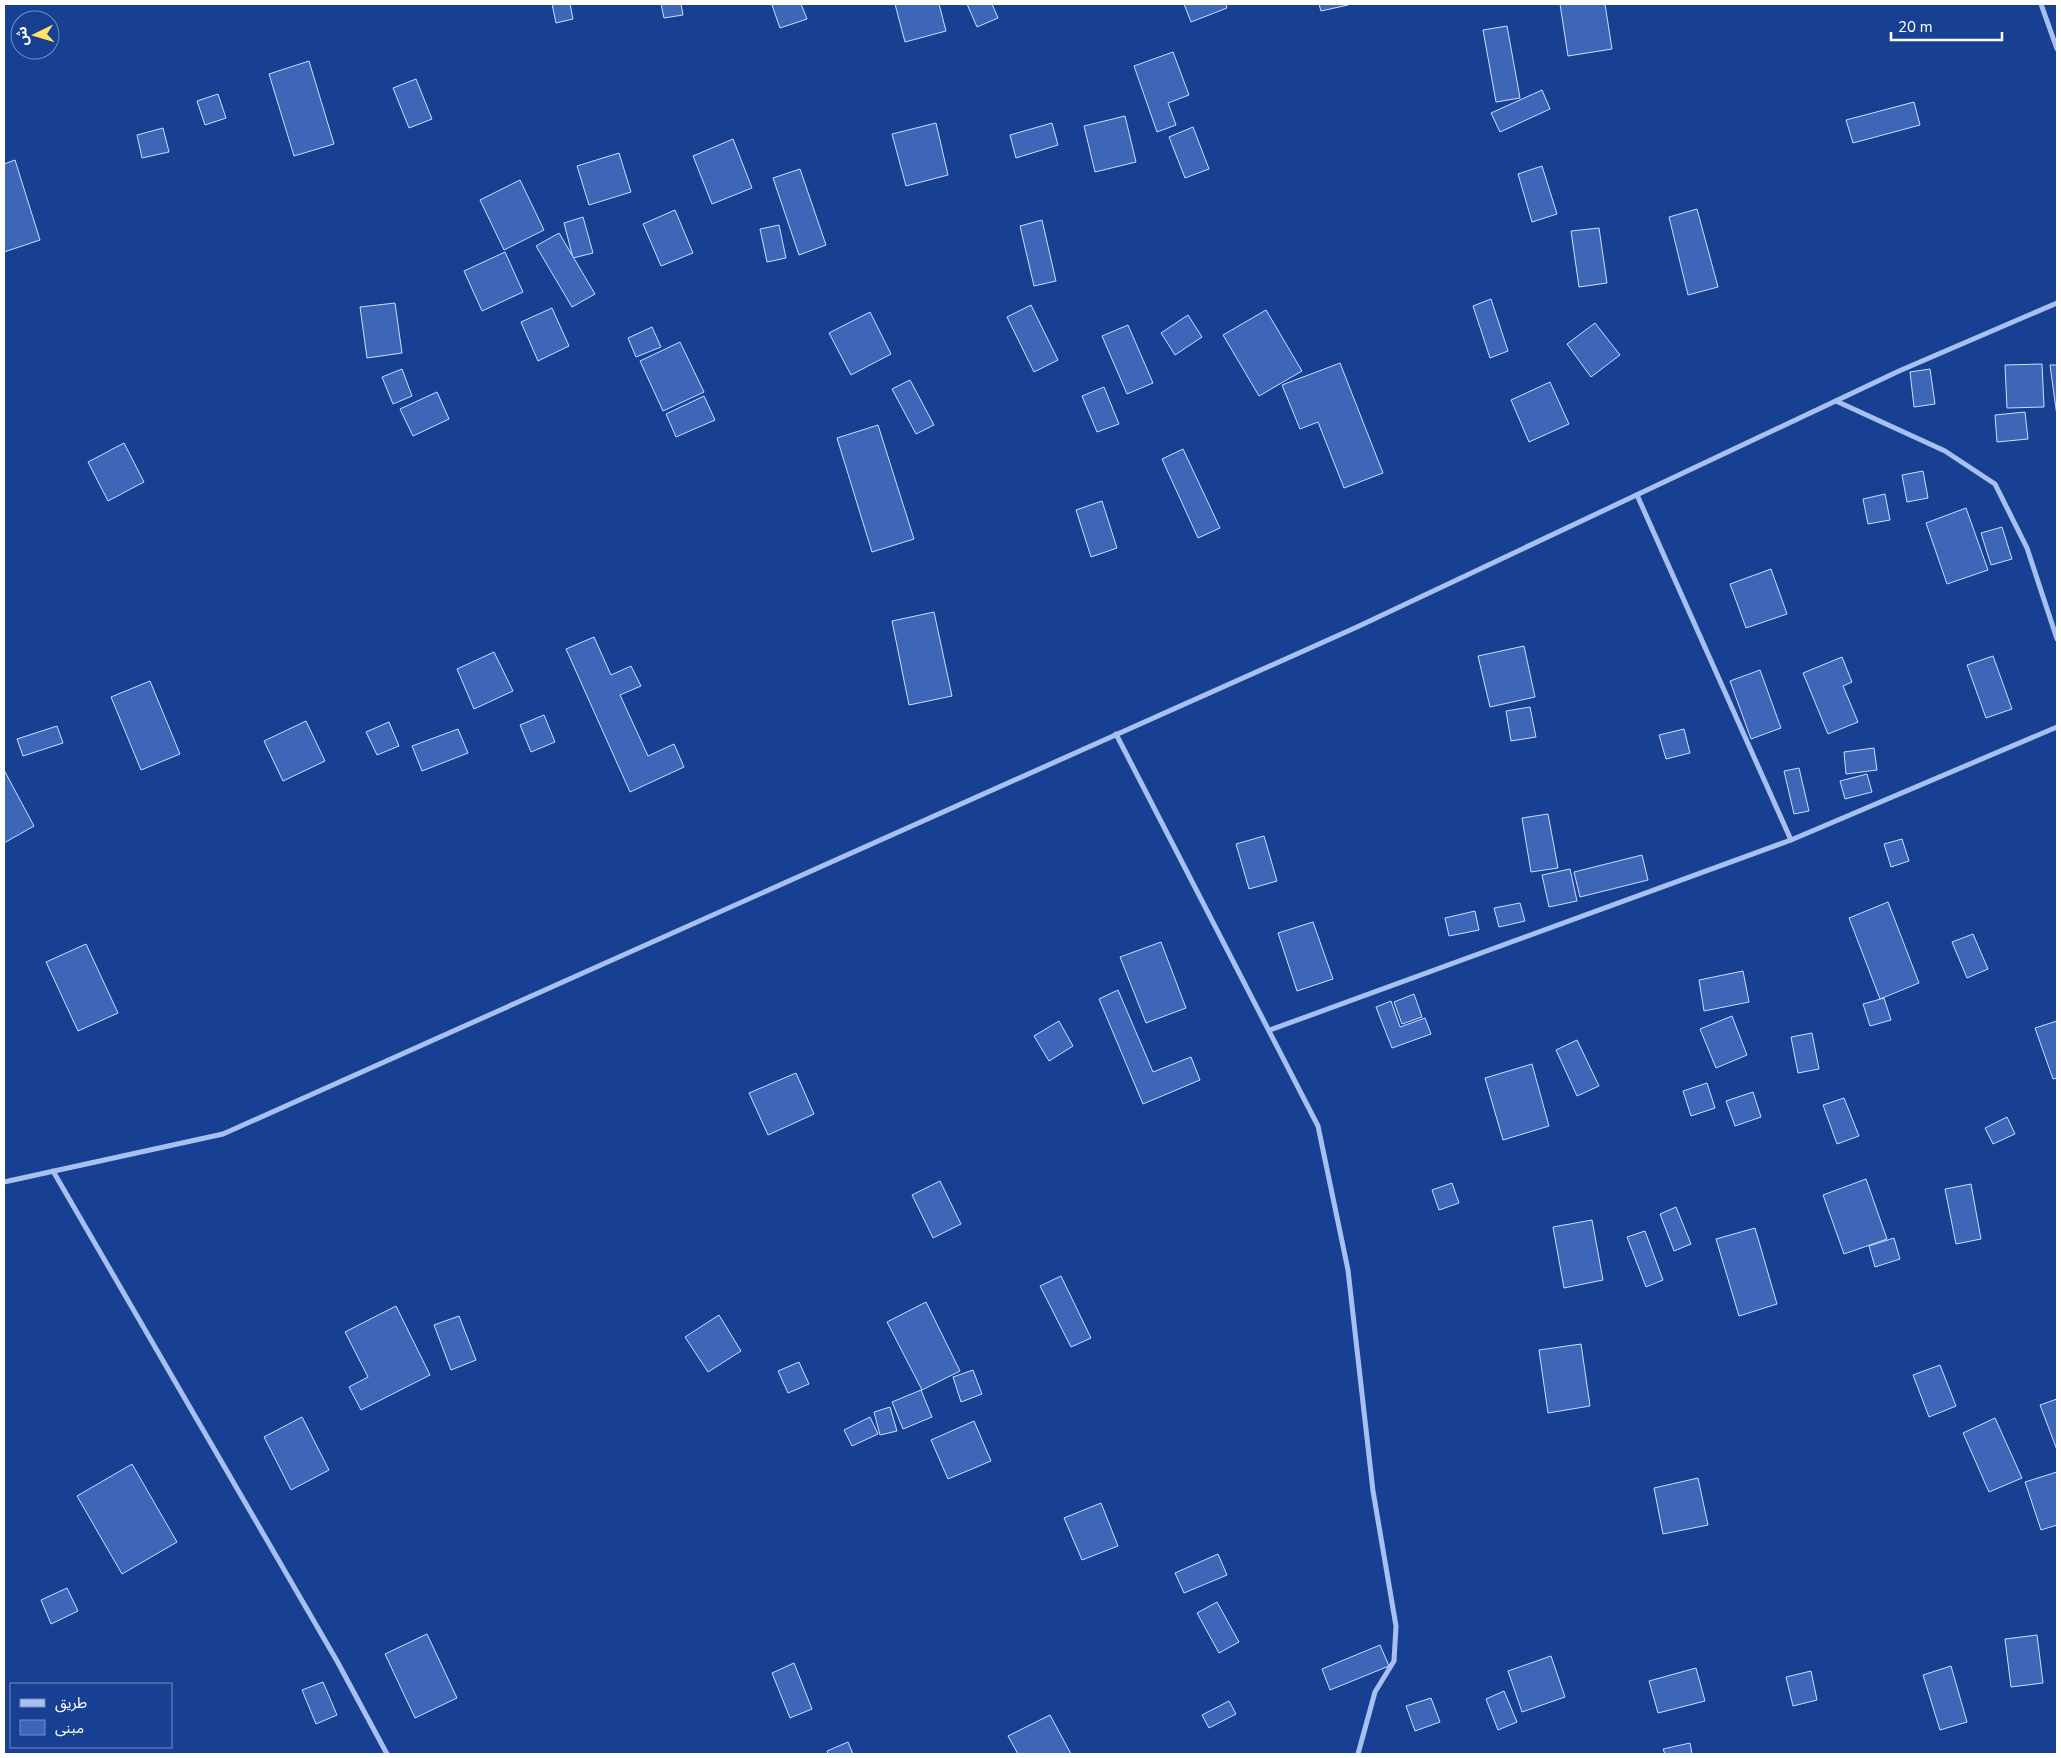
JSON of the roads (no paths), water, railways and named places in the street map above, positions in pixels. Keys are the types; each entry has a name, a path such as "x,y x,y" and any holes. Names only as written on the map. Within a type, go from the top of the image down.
{"street":[{"path":"2041,4 2057,49"},
{"path":"4,1182 224,1134 1357,627 1899,371 2057,304"},
{"path":"1836,401 1945,451 1995,484 2027,548 2057,639"},
{"path":"1637,495 1791,840"},
{"path":"1270,1030 1791,840 2057,727"},
{"path":"1116,734 1318,1126 1348,1270 1373,1491 1396,1626 1394,1661 1375,1692 1358,1754"},
{"path":"53,1171 337,1661 387,1754"}]}
